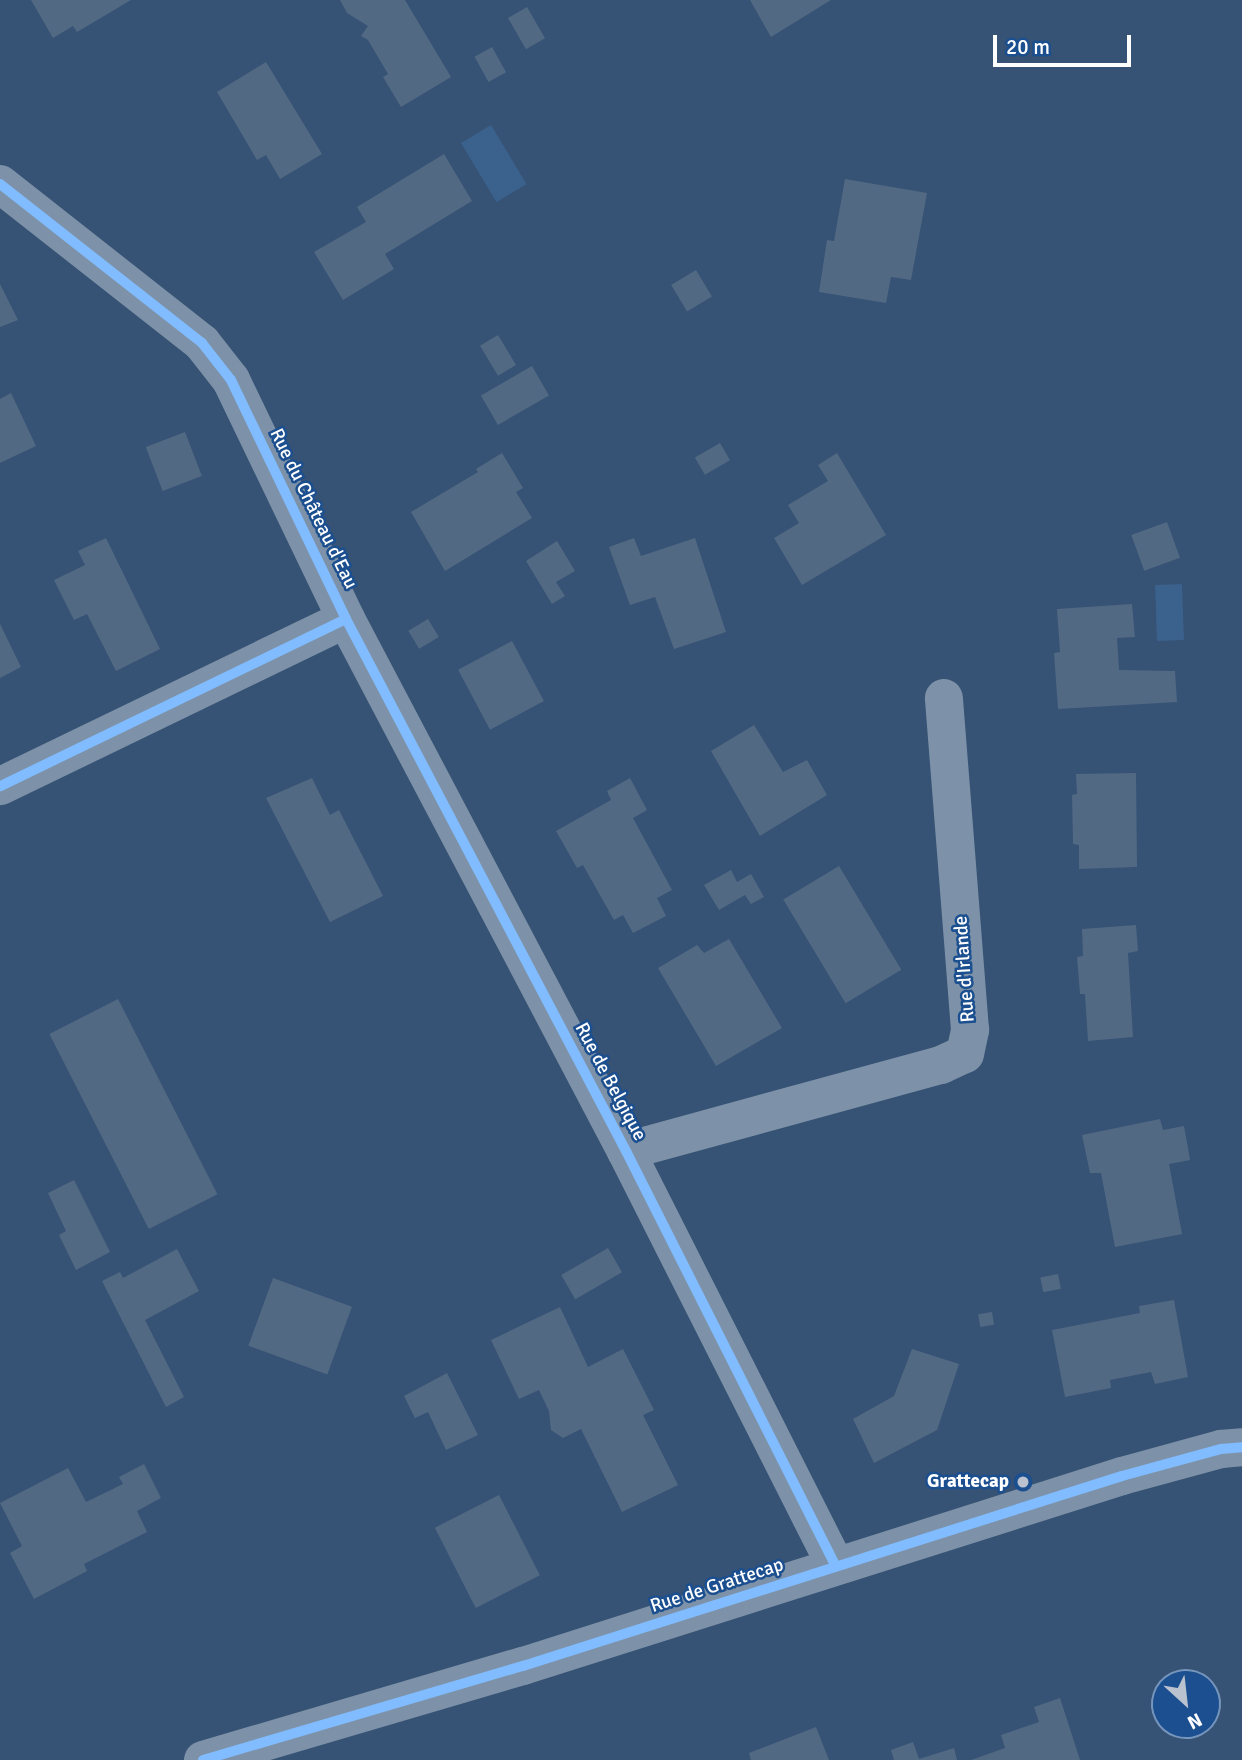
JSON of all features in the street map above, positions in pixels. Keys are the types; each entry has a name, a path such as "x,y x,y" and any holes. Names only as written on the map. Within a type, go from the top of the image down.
{"street":[{"name":"Rue du Château d'Eau","path":"0,184 202,343 231,380 346,619 0,786"},
{"name":"Rue de Belgique","path":"346,619 626,1151 836,1566"},
{"name":"Rue d'Irlande","path":"626,1151 941,1065 965,1054 970,1030 944,698"},
{"name":"Rue de Grattecap","path":"203,1760 523,1666 1122,1476 1221,1449 1242,1447"}],"water":[{"path":"491,125 527,184 497,202 461,143"},
{"path":"1182,584 1184,640 1157,641 1155,585"}],"building":[{"path":"31,0 131,0 77,32 73,26 53,38"},
{"path":"340,0 405,0 451,77 401,107 383,77 388,74 368,40 361,36 368,26 347,13"},
{"path":"750,0 831,0 771,37"},
{"path":"527,7 545,38 526,49 508,18"},
{"path":"492,47 506,72 489,82 475,57"},
{"path":"266,62 322,154 280,179 266,155 257,160 217,92"},
{"path":"444,154 472,201 385,254 394,269 343,300 314,252 366,222 357,207"},
{"path":"845,179 927,193 911,280 891,277 886,303 819,292 827,240 834,241"},
{"path":"696,270 712,297 687,312 671,285"},
{"path":"0,284 18,320 0,327"},
{"path":"498,335 516,365 498,376 480,346"},
{"path":"532,366 549,395 498,425 481,396"},
{"path":"11,393 36,446 0,463 0,399"},
{"path":"185,432 202,476 163,491 146,447"},
{"path":"720,443 730,460 705,475 695,457"},
{"path":"502,453 523,488 516,492 532,518 445,571 411,512 478,472 476,469"},
{"path":"837,453 886,535 802,585 774,538 799,523 788,505 828,481 818,465"},
{"path":"1167,522 1180,558 1144,571 1131,535"},
{"path":"106,538 160,649 116,671 87,614 74,620 54,580 85,565 78,551"},
{"path":"634,538 641,556 695,538 726,632 674,649 655,597 630,605 609,547"},
{"path":"557,541 575,571 556,582 565,596 552,604 526,561"},
{"path":"1132,604 1135,637 1117,638 1119,670 1175,671 1177,702 1058,709 1054,653 1060,652 1057,609"},
{"path":"428,619 439,637 419,649 408,631"},
{"path":"0,624 21,667 0,678"},
{"path":"512,641 544,701 490,730 458,670"},
{"path":"754,725 783,772 807,760 827,795 760,836 711,751"},
{"path":"1136,773 1137,867 1079,869 1079,845 1073,844 1072,795 1077,794 1076,774"},
{"path":"312,778 330,815 339,810 383,896 330,922 266,798"},
{"path":"630,778 647,810 633,818 672,890 657,898 666,916 633,933 623,915 614,920 583,865 577,868 556,831 611,800 607,791"},
{"path":"839,866 901,970 846,1003 783,899"},
{"path":"731,870 737,882 751,874 764,897 751,904 745,895 719,910 704,885"},
{"path":"1136,925 1138,951 1128,953 1133,1037 1088,1041 1085,994 1080,994 1077,957 1083,956 1082,929"},
{"path":"729,939 782,1028 716,1066 658,968 697,945 704,953"},
{"path":"118,999 217,1194 149,1229 49,1034"},
{"path":"1160,1119 1163,1130 1184,1126 1190,1160 1169,1164 1182,1234 1115,1247 1101,1173 1090,1173 1082,1135"},
{"path":"74,1180 110,1252 76,1270 59,1235 66,1231 48,1193"},
{"path":"608,1248 622,1272 575,1299 561,1275"},
{"path":"177,1249 199,1291 145,1320 184,1397 166,1407 102,1281 120,1272 123,1278"},
{"path":"1058,1274 1061,1289 1043,1292 1040,1277"},
{"path":"273,1278 352,1307 327,1374 248,1346"},
{"path":"1174,1300 1188,1377 1155,1384 1151,1372 1110,1380 1111,1388 1065,1397 1052,1330 1140,1313 1139,1306"},
{"path":"560,1307 588,1367 623,1349 654,1410 643,1415 678,1485 622,1512 581,1429 563,1438 551,1430 549,1411 539,1390 519,1399 491,1340"},
{"path":"992,1312 994,1325 980,1327 978,1314"},
{"path":"912,1349 959,1364 937,1430 874,1463 853,1419 894,1396"},
{"path":"447,1373 478,1435 446,1450 428,1412 415,1418 404,1396"},
{"path":"144,1464 161,1498 137,1511 147,1532 84,1564 87,1571 34,1599 10,1553 22,1546 0,1503 68,1468 86,1502 123,1484 119,1477"},
{"path":"499,1495 540,1575 476,1608 435,1528"},
{"path":"1060,1698 1080,1760 971,1760 1005,1748 1001,1735 1039,1722 1034,1707"},
{"path":"816,1727 829,1760 751,1760 749,1753"},
{"path":"913,1742 919,1759 954,1748 957,1760 894,1760 891,1750"}],"cycle path":[{"path":"0,184 202,343 231,380 346,619 0,786"},
{"path":"346,619 626,1151 836,1566"},
{"path":"203,1760 523,1666 1122,1476 1221,1449 1242,1447"}],"place":[{"name":"Grattecap","path":"1023,1482"}]}
